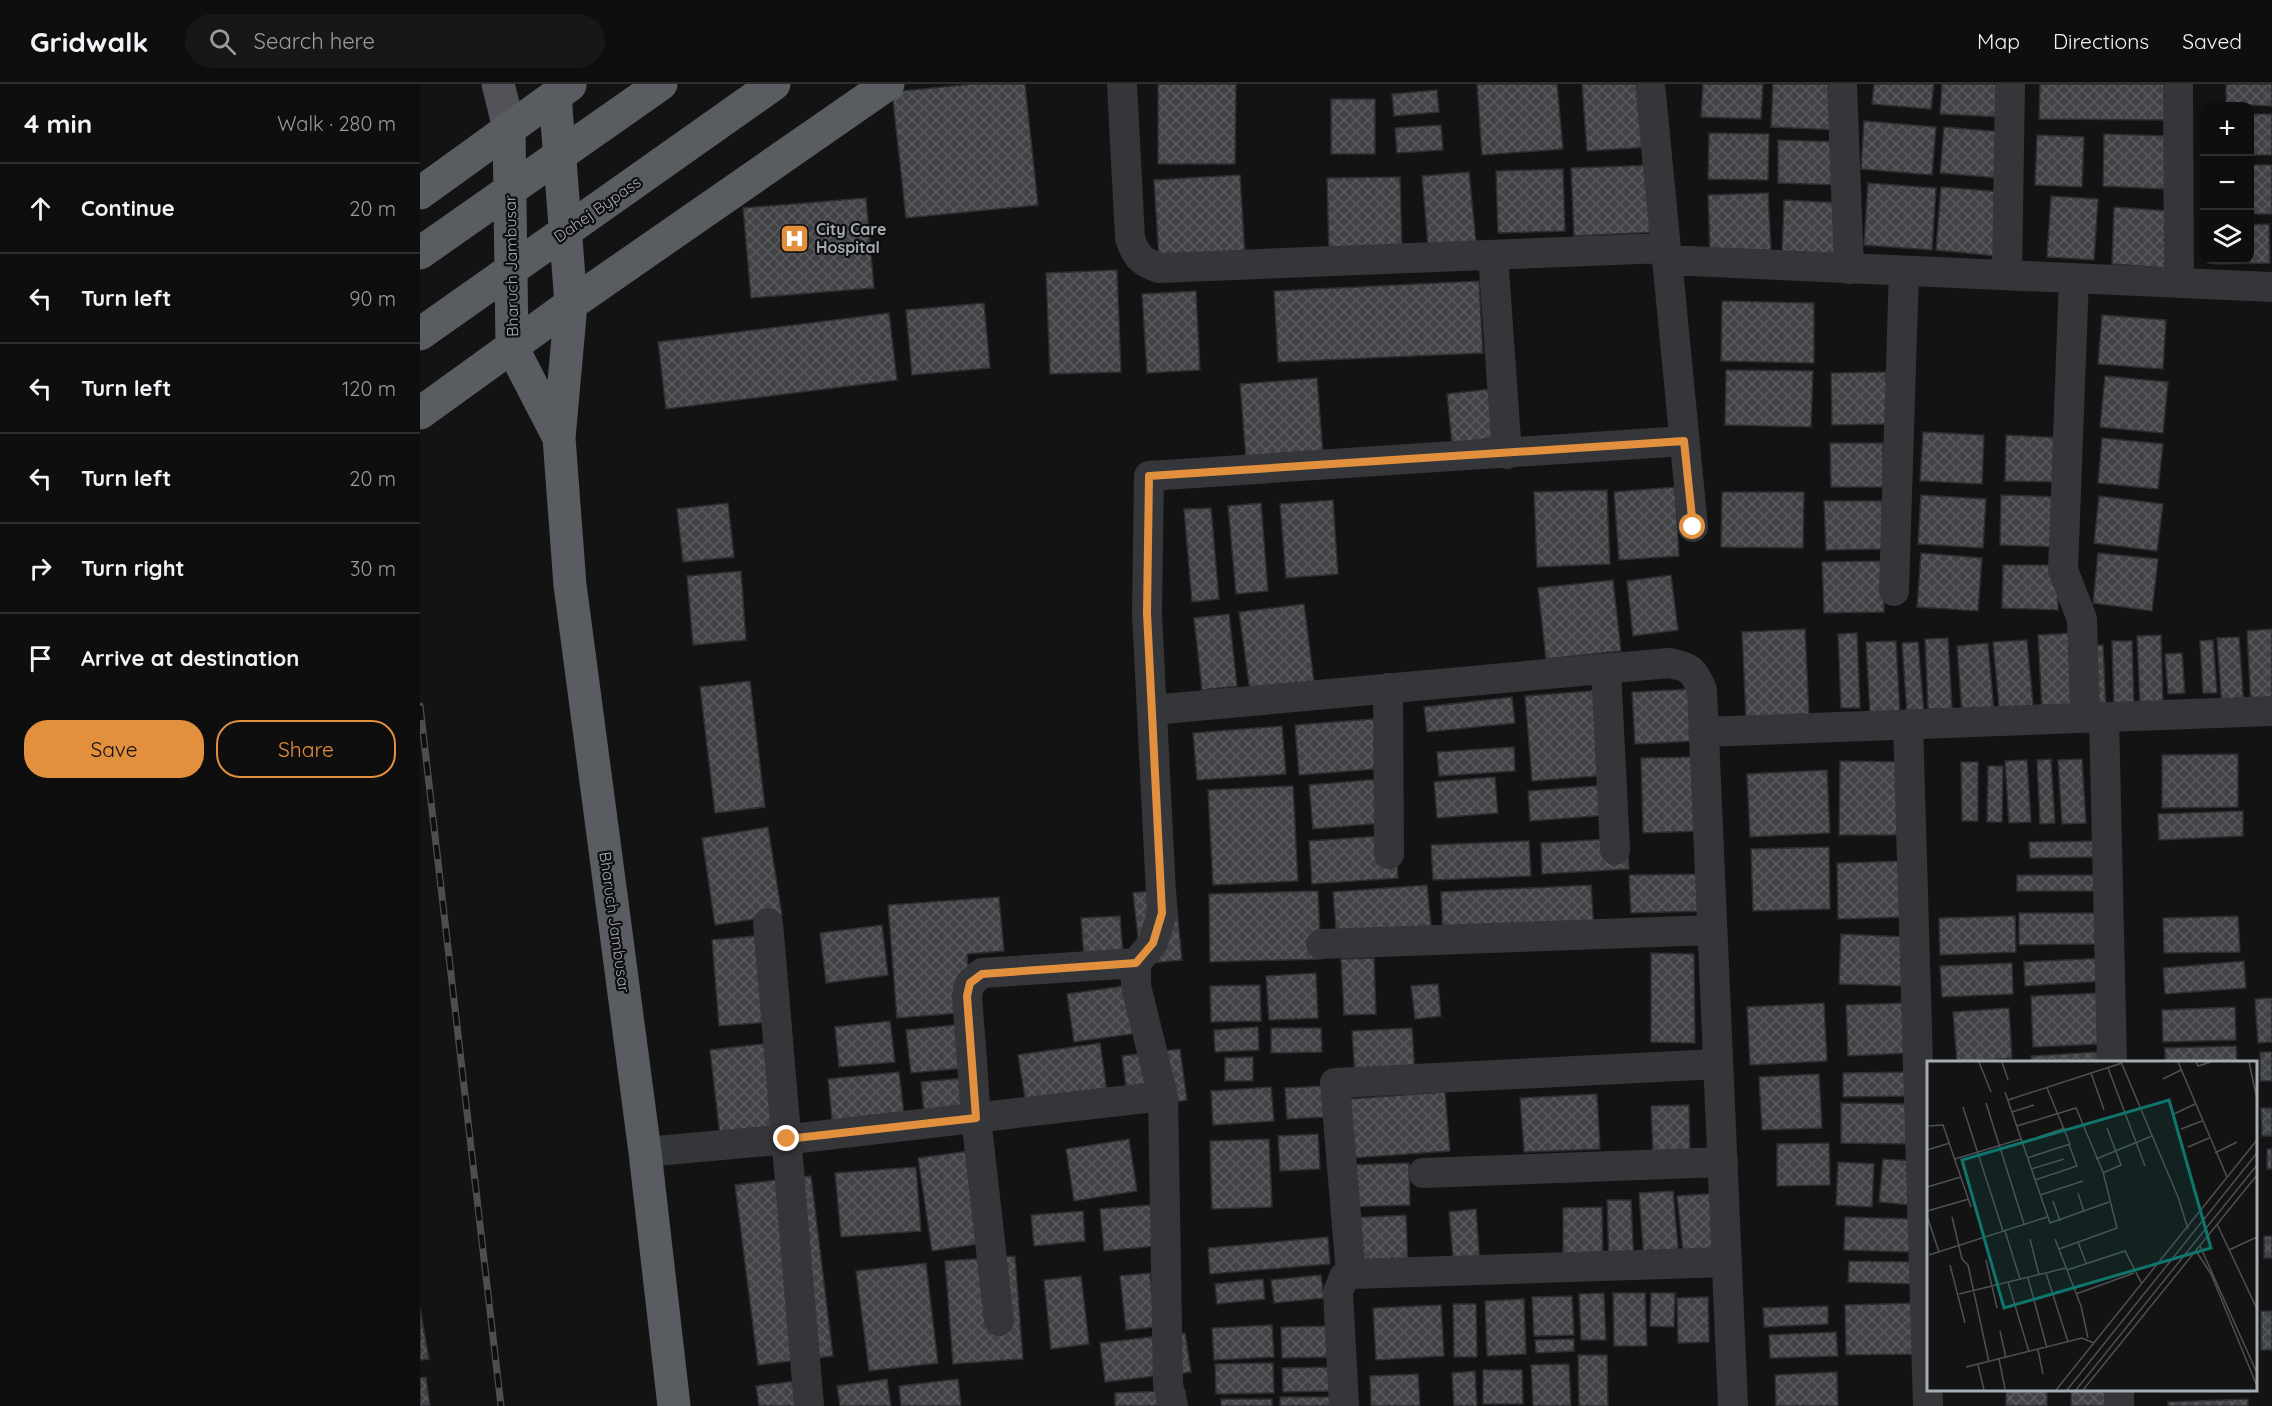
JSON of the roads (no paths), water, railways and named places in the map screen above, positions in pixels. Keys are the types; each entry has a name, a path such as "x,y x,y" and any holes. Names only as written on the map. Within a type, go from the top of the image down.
{"highway":[{"path":"420,254 661,84"},
{"name":"Dahej Bypass","path":"420,334 774,84"},
{"path":"420,413 571,304 888,84"},
{"path":"420,192 509,128 559,88"},
{"name":"Bharuch Jambusar","path":"559,88 571,304 559,438 570,585 645,1152 674,1406"},
{"name":"Bharuch Jambusar","path":"509,128 512,347 559,438"}],"main road":[{"name":"Bharuch Jambusar","path":"498,84 509,128"}],"street":[{"path":"1122,84 1130,238 1135,254 1145,263 1159,268 1493,255 1666,254 1904,271 2272,287"},
{"path":"1650,84 1693,527"},
{"path":"1842,84 1849,268"},
{"path":"2007,275 2010,84"},
{"path":"2178,84 2179,283"},
{"path":"1493,255 1507,454"},
{"path":"1894,591 1904,271"},
{"path":"2074,278 2063,570 2082,619 2095,717 2112,1061"},
{"path":"1173,1406 1168,1385 1163,1096 1136,986 1136,963 1153,943 1162,913 1147,613 1149,476 1684,441"},
{"path":"1152,710 1669,663 1683,666 1696,674 1702,690 1733,1406"},
{"path":"1606,669 1615,850"},
{"path":"1388,688 1389,854"},
{"path":"1703,732 2272,711"},
{"path":"1908,724 1927,1372"},
{"path":"768,923 809,1406"},
{"path":"1321,944 1712,930"},
{"path":"999,1321 976,1118 967,996 970,983 982,974 1136,963"},
{"path":"1352,1274 1335,1083 1718,1064"},
{"path":"645,1152 787,1139 1163,1096"},
{"path":"1423,1173 1723,1162"},
{"path":"1344,1406 1338,1292 1344,1277 1352,1274 1727,1262"},
{"path":"1928,1391 1928,1406"}],"railway":[{"path":"420,706 501,1406"}],"place":[{"name":"City Care Hospital","path":"795,238"}]}
